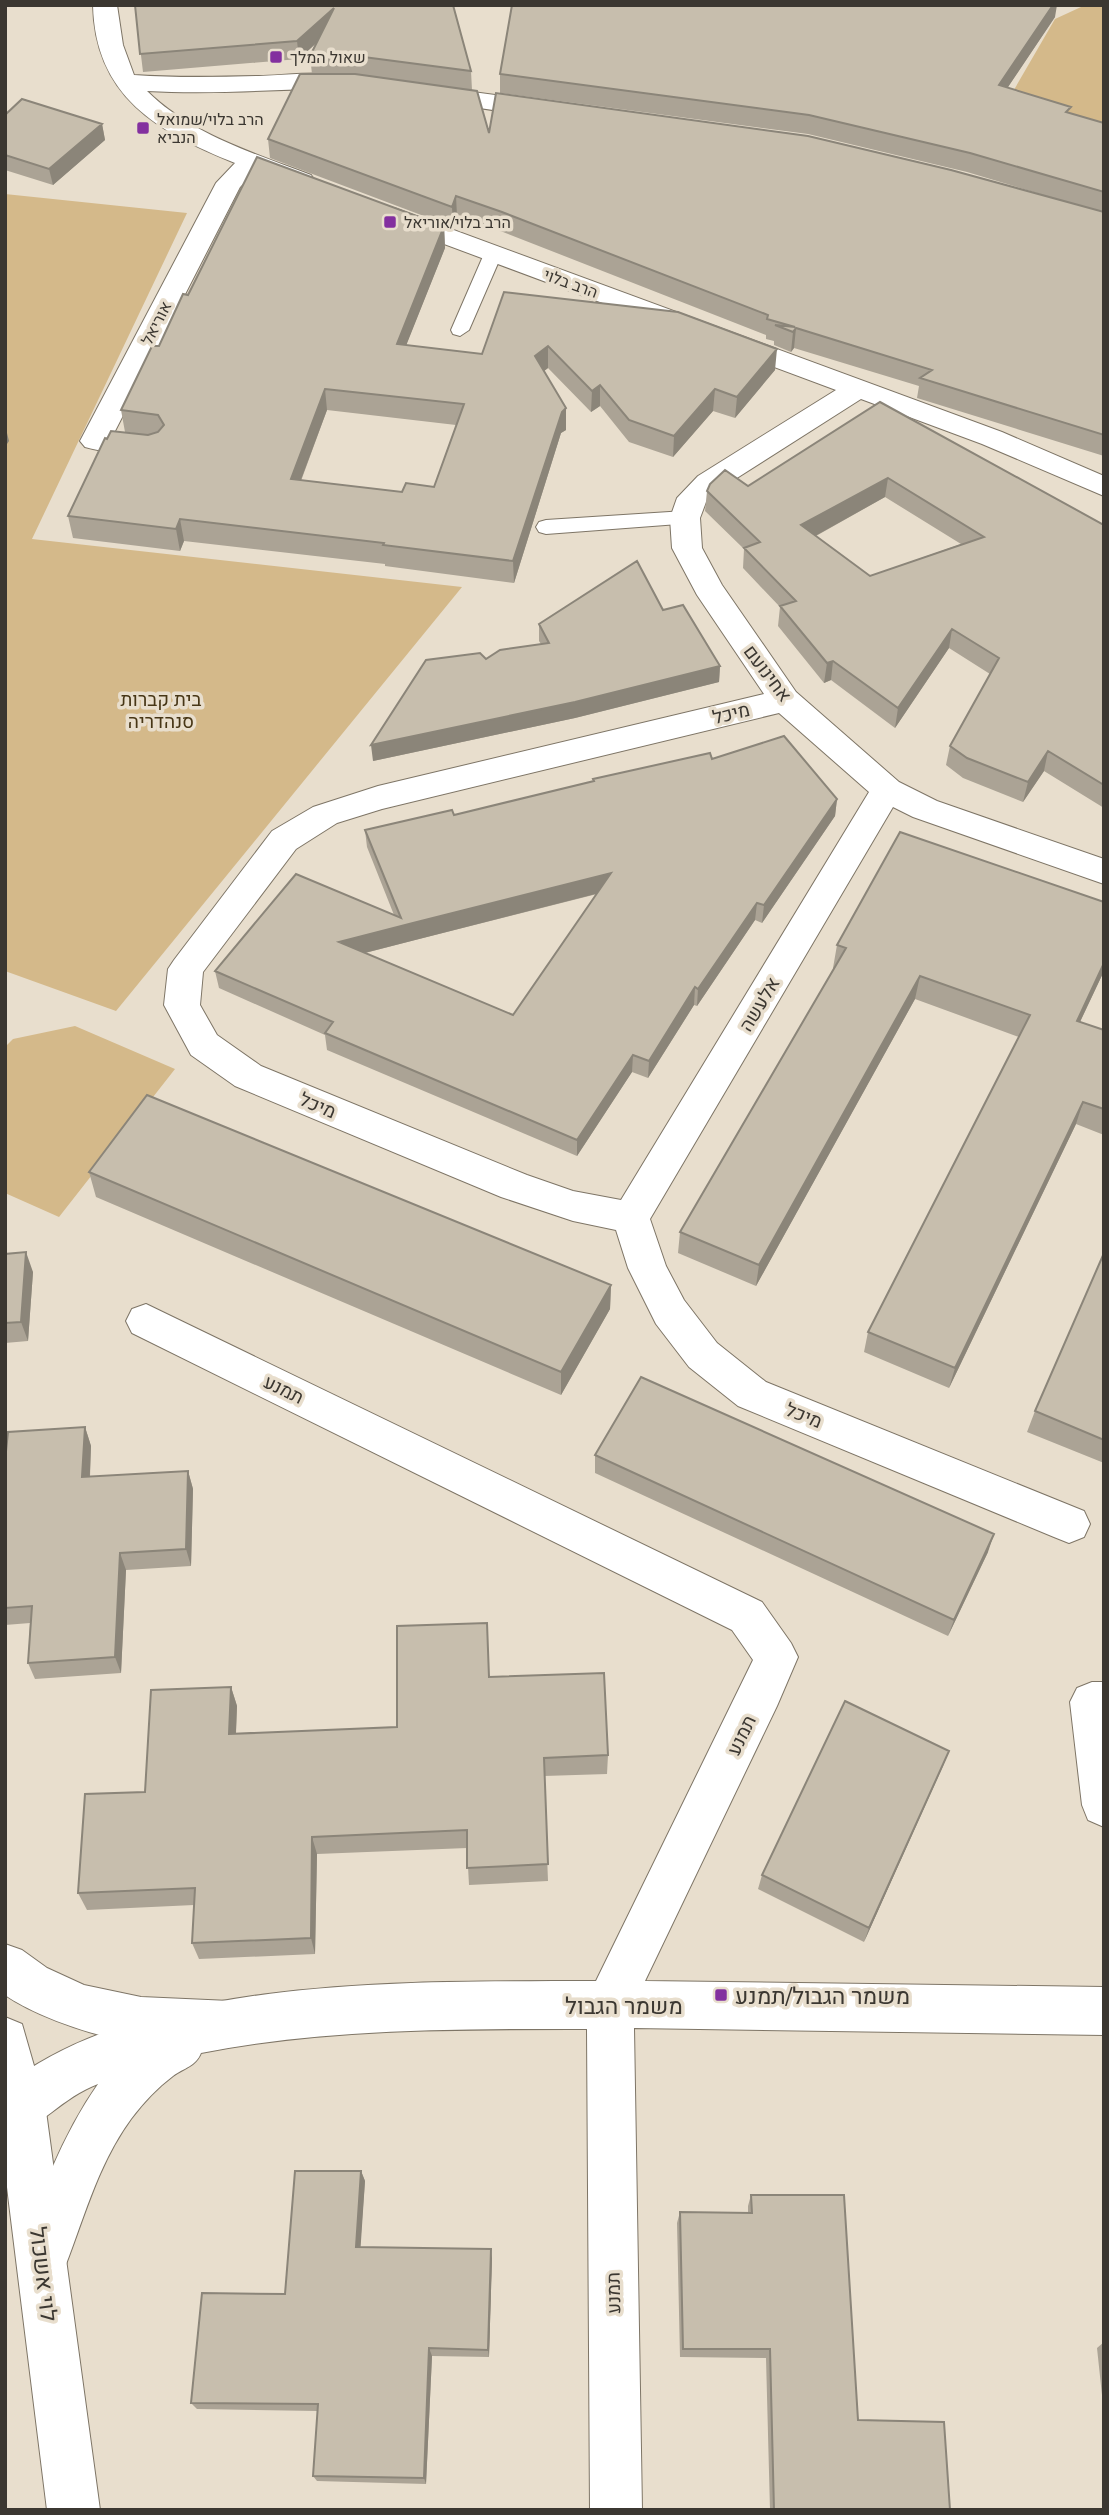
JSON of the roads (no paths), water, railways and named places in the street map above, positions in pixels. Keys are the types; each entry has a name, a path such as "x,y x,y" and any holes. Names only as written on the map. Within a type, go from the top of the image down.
{"street":[{"path":"104,6 109,42 126,82 142,99 180,126 251,162 328,191"},
{"path":"126,82 223,85 319,81 371,86"},
{"path":"180,126 179,116 189,100 223,85"},
{"path":"398,89 575,114"},
{"name":"אוריאל","path":"151,445 95,441 229,183 251,162"},
{"name":"הרב בלוי","path":"366,205 992,438 1104,487"},
{"path":"685,518 692,498 708,483 858,389"},
{"name":"אחינועם","path":"685,518 687,548 708,589 785,700 887,790 925,809 1104,872"},
{"name":"מיכל","path":"785,700 378,798 325,815 284,840 186,969 182,1005 204,1045 248,1076 514,1186 573,1206 631,1218 647,1268 670,1312 703,1354 752,1394 1069,1524"},
{"name":"אלעשה","path":"631,1218 887,790"},
{"name":"תמנע","path":"146,1321 747,1616 776,1657 762,1692 610,2004 616,2510"},
{"path":"1104,1702 1092,1702 1104,1805"},
{"path":"5,1967 52,1996 80,2009 114,2018 168,2025 230,2025"},
{"name":"משמר הגבול","path":"13,2111 65,2074 109,2055 151,2042 230,2025 334,2012 415,2007 610,2004 1104,2011"},
{"name":"משמר הגבול","path":"42,2261 66,2189 100,2126 127,2085 153,2061 189,2041 230,2025"},
{"name":"לוי אשכול","path":"5,2041 13,2111 42,2261 74,2510"}],"lane":[{"path":"460,330 493,254"},
{"path":"546,527 685,518"}],"place":[{"name":"שאול המלך","path":"276,57"},
{"name":"הרב בלוי/שמואל הנביא","path":"143,128"},
{"name":"הרב בלוי/אוריאל","path":"390,222"},
{"name":"משמר הגבול/תמנע","path":"721,1995"}],"park label":[{"name":"בית קברות סנהדריה","path":"161,710"}]}
